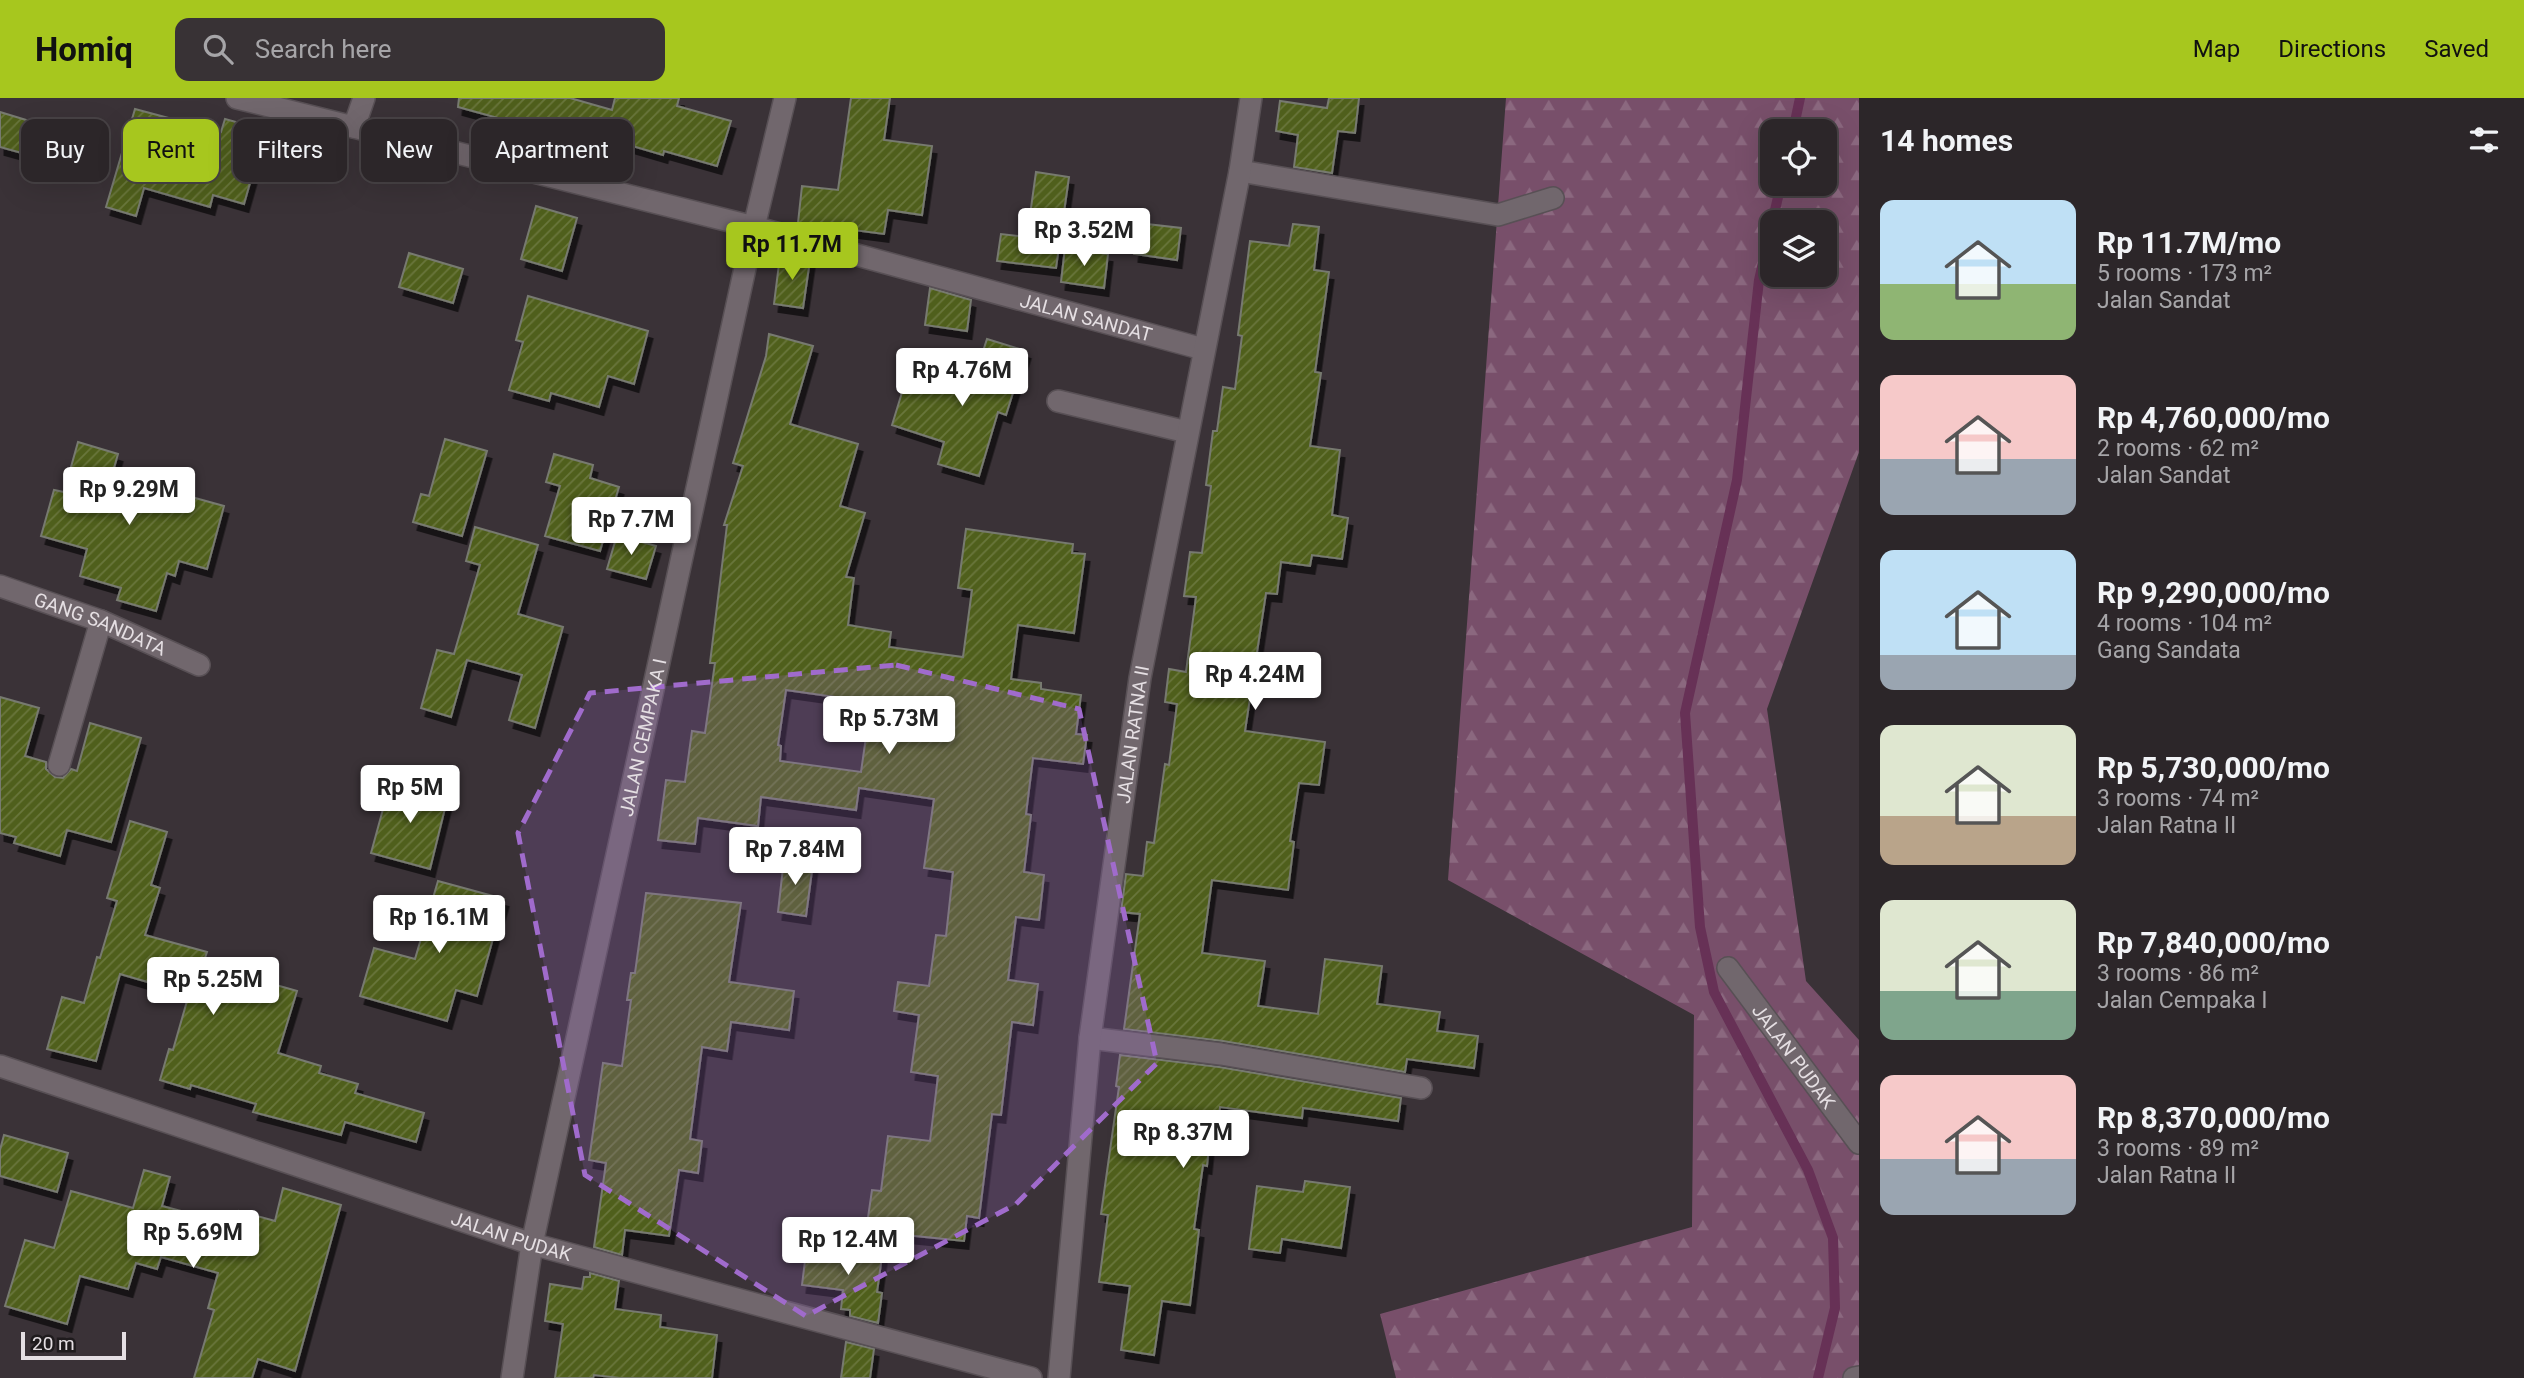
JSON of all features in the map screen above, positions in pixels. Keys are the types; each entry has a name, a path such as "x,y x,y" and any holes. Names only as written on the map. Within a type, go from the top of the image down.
{"street":[{"name":"JALAN SANDAT","path":"237,98 754,227 1203,349"},
{"path":"354,127 364,98"},
{"name":"JALAN CEMPAKA I","path":"512,1378 532,1244 754,227 785,98"},
{"name":"JALAN RATNA II","path":"1059,1378 1090,1038 1140,678 1240,171 1251,98"},
{"path":"1240,171 1499,215 1553,198"},
{"path":"1058,401 1187,432"},
{"name":"GANG SANDATA","path":"0,586 101,621 199,665"},
{"path":"59,765 101,621"},
{"name":"JALAN PUDAK","path":"1728,968 1859,1143"},
{"path":"1090,1038 1221,1054 1421,1088"},
{"name":"JALAN PUDAK","path":"0,1066 532,1244 1031,1378"}],"highlighted area":[{"path":"896,665 1079,709 1157,1063 1016,1204 806,1316 585,1175 518,833 590,693"}],"green space":[{"path":"1506,98 1859,98 1859,452 1767,709 1806,981 1859,1040 1859,1378 1396,1378 1380,1314 1692,1227 1694,1015 1448,880"}],"building":[{"path":"459,98 570,98 612,110 615,98 679,98 677,106 731,121 717,166 664,151 663,155 633,146 633,119 502,119 458,107"},
{"path":"851,98 890,98 884,140 932,146 922,215 888,210 884,234 798,223 802,186 838,190"},
{"path":"1329,98 1359,98 1355,133 1338,131 1332,173 1294,167 1298,135 1276,131 1280,101 1327,108"},
{"path":"135,109 172,119 132,119"},
{"path":"0,112 23,119 21,153 0,147"},
{"path":"225,119 233,121 233,182 250,182 244,204 213,195 210,207 144,188 136,216 106,207 123,150 123,182 219,182 219,131"},
{"path":"1036,172 1069,177 1056,268 997,261 1001,234 1027,237"},
{"path":"536,206 577,218 562,271 521,259"},
{"path":"1138,223 1181,228 1177,260 1134,254"},
{"path":"1293,224 1319,227 1314,270 1329,272 1315,372 1321,373 1310,446 1340,450 1332,515 1348,518 1342,559 1312,555 1310,566 1281,562 1277,594 1266,593 1245,731 1325,742 1319,785 1299,783 1290,841 1294,842 1288,890 1212,880 1202,953 1265,961 1258,1006 1318,1014 1325,959 1382,966 1377,1004 1440,1012 1437,1031 1478,1036 1474,1068 1407,1059 1405,1072 1223,1041 1124,1029 1140,914 1121,912 1126,874 1143,876 1147,842 1154,843 1177,704 1165,702 1169,669 1186,672 1196,597 1184,596 1190,552 1202,553 1211,486 1206,485 1213,431 1217,431 1223,387 1235,389 1242,336 1238,335 1250,241 1289,246"},
{"path":"1065,248 1108,254 1104,288 1061,282"},
{"path":"409,253 463,269 453,303 399,287"},
{"path":"780,256 810,260 803,308 774,304"},
{"path":"930,288 971,300 967,331 925,325"},
{"path":"528,296 648,331 634,384 608,376 599,407 551,393 549,401 509,390 523,342 516,340"},
{"path":"769,334 813,346 790,424 858,444 840,506 865,513 846,577 854,578 848,625 891,632 889,647 963,657 972,590 958,588 966,529 1073,544 1072,553 1085,554 1074,633 1018,625 1011,679 1041,683 1041,689 1081,695 1076,734 1087,735 1083,764 1033,758 1026,814 1031,815 1024,872 1044,875 1039,920 1016,917 1008,980 1038,984 1033,1025 1012,1022 1001,1115 992,1114 979,1218 967,1216 964,1241 866,1231 872,1190 881,1191 888,1136 930,1141 938,1076 911,1072 919,1015 894,1011 898,982 929,986 936,935 946,936 953,872 924,868 934,799 859,788 856,810 761,797 758,826 698,818 695,844 658,840 666,780 685,782 692,731 705,733 715,663 710,663 727,525 724,525 743,466 733,463 766,356","holes":["786,690 871,702 861,772 780,761 781,746 778,745"]},
{"path":"987,339 1026,351 1006,415 998,412 979,476 938,464 944,442 892,425 908,373 970,391"},
{"path":"445,439 487,451 462,536 413,522 421,494 429,496"},
{"path":"78,442 118,454 112,475 224,506 207,569 179,561 175,576 167,573 156,611 117,600 121,588 80,576 87,549 41,536 54,490 64,492"},
{"path":"554,454 593,465 590,478 619,487 600,551 545,536 560,486 546,482"},
{"path":"475,527 538,545 518,614 563,627 535,728 509,720 522,675 467,660 451,717 421,708 437,650 454,654 480,565 466,561"},
{"path":"617,535 656,546 646,579 607,569"},
{"path":"0,697 39,708 25,756 46,762 46,769 55,777 63,778 71,769 77,771 90,723 141,738 111,842 67,830 60,856 14,843 16,837 0,833"},
{"path":"391,780 448,796 430,869 371,853"},
{"path":"130,821 167,832 151,885 160,888 145,935 207,952 203,964 297,991 278,1053 321,1066 319,1073 358,1084 355,1093 424,1113 416,1142 345,1122 341,1135 253,1112 256,1104 191,1085 190,1089 160,1080 169,1049 173,1050 189,994 120,974 96,1061 47,1049 62,997 84,1003 117,901 107,898"},
{"path":"784,859 813,863 806,916 778,912"},
{"path":"438,881 504,899 477,996 456,990 447,1021 360,996 374,948 415,959"},
{"path":"646,893 741,903 729,982 794,991 789,1030 731,1022 727,1051 702,1047 690,1139 702,1141 698,1173 679,1170 669,1236 625,1230 622,1255 594,1247 606,1163 589,1160 603,1063 622,1066 631,1000 627,1000 631,973 635,973"},
{"path":"1120,1055 1219,1067 1401,1098 1398,1121 1303,1108 1302,1118 1220,1107 1216,1136 1210,1136 1207,1166 1203,1165 1194,1229 1199,1230 1190,1305 1162,1301 1154,1355 1121,1350 1130,1286 1099,1282 1108,1215 1101,1214 1119,1087 1116,1086"},
{"path":"4,1135 68,1153 57,1192 0,1176 0,1150"},
{"path":"144,1170 170,1177 162,1206 181,1211 176,1228 229,1243 239,1211 275,1221 283,1188 341,1205 295,1371 258,1359 252,1378 194,1378 214,1310 208,1308 218,1273 161,1257 157,1269 136,1263 128,1289 80,1276 67,1324 5,1306 25,1240 54,1248 71,1191 133,1208"},
{"path":"1305,1181 1350,1187 1341,1248 1282,1239 1280,1253 1249,1249 1257,1186 1303,1192"},
{"path":"842,1244 883,1249 877,1292 882,1293 878,1323 850,1316 850,1310 841,1309 843,1290 802,1285 807,1245 842,1249"},
{"path":"590,1273 619,1281 615,1309 661,1315 660,1327 717,1335 712,1378 620,1378 594,1375 593,1378 555,1378 563,1324 545,1321 550,1284 582,1289 584,1277 590,1277"},
{"path":"846,1342 874,1349 870,1378 841,1378"}],"waterway":[{"path":"1796,119 1800,98"},
{"path":"1778,196 1759,280 1737,480 1685,713 1700,927 1714,992 1808,1170 1833,1238 1835,1308 1818,1378"}]}
